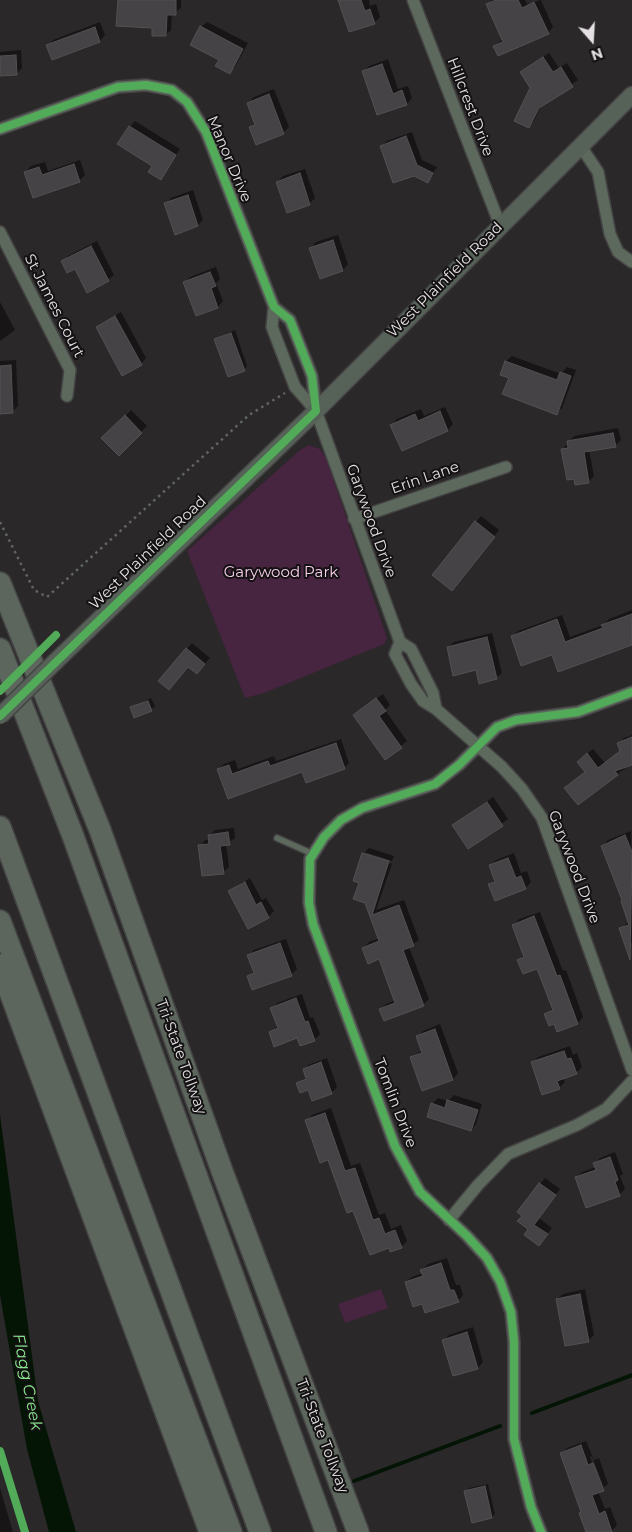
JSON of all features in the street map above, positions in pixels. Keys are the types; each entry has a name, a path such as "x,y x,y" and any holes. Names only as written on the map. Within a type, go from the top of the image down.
{"highway":[{"name":"Tri-State Tollway","path":"0,583 100,830 226,1180 358,1532"},
{"name":"Tri-State Tollway","path":"0,649 73,836 326,1532"},
{"path":"0,827 260,1532"},
{"path":"0,921 231,1532"},
{"path":"0,965 210,1532"}],"main road":[{"name":"West Plainfield Road","path":"0,716 316,411 632,95"}],"street":[{"name":"Hillcrest Drive","path":"413,0 500,225"},
{"name":"Manor Drive","path":"0,129 118,87 146,85 172,90 187,102 206,132 274,307 272,327 295,387 316,411"},
{"path":"580,145 598,172 610,234 618,252 632,262"},
{"name":"St James Court","path":"0,232 70,370 67,396"},
{"name":"Manor Drive","path":"274,307 290,320 312,376 316,411"},
{"name":"Garywood Drive","path":"316,411 400,642 411,649 433,693 436,709"},
{"name":"Erin Lane","path":"354,519 506,467"},
{"name":"Garywood Drive","path":"400,642 396,654 401,668 423,701 436,709 502,767 522,789 542,818 632,1070"},
{"name":"Tomlin Drive","path":"541,1532 531,1507 514,1439 514,1342 511,1312 500,1281 487,1258 420,1192 395,1146 313,924 308,882 310,859 324,837 341,820 362,808 435,784 459,765 497,727 516,720 578,712 632,692"},
{"path":"449,1220 478,1185 508,1154 592,1117 606,1109 630,1085"}],"lane":[{"path":"277,838 313,854"}],"path":[{"path":"0,522 34,590 47,597 249,415 288,392"}],"green space":[{"name":"Garywood Park","path":"309,445 320,449 326,458 387,638 384,644 264,693 245,698 187,551 300,450"},
{"path":"381,1289 388,1308 345,1323 338,1304"}],"water":[{"name":"Flagg Creek","path":"0,1115 38,1401 76,1532 49,1532 27,1449 0,1295"}],"building":[{"path":"118,0 176,0 176,15 167,15 166,36 152,36 152,28 116,26"},
{"path":"338,0 361,0 365,11 370,9 375,24 349,32"},
{"path":"496,0 518,0 522,8 534,2 549,34 498,56 493,46 503,42 486,4"},
{"path":"200,26 243,49 230,74 215,66 219,60 190,45"},
{"path":"95,27 100,42 52,60 46,45"},
{"path":"16,55 17,75 0,76 0,56"},
{"path":"543,57 553,72 561,67 573,87 539,108 529,128 514,121 530,88 520,72"},
{"path":"382,64 393,94 402,90 407,105 377,115 362,71"},
{"path":"269,94 284,134 256,145 249,127 255,125 247,103"},
{"path":"129,126 176,155 161,180 148,172 152,166 117,144"},
{"path":"406,136 417,165 433,173 428,183 414,176 393,183 380,146"},
{"path":"74,164 80,182 33,198 24,172 39,167 42,175"},
{"path":"300,173 310,205 287,213 276,182"},
{"path":"188,195 198,226 175,235 164,203"},
{"path":"333,240 343,271 320,279 309,248"},
{"path":"91,246 109,281 87,293 75,269 67,273 61,261"},
{"path":"210,272 216,286 211,288 218,308 196,316 183,282"},
{"path":"115,316 142,365 122,376 96,327"},
{"path":"231,333 245,371 228,377 214,339"},
{"path":"505,361 557,380 560,372 571,376 557,415 502,394 509,378 500,375"},
{"path":"11,365 13,413 0,414 0,366"},
{"path":"440,411 448,431 402,451 390,425 415,414 418,421"},
{"path":"125,415 142,433 119,456 101,438"},
{"path":"613,433 616,447 584,452 589,483 575,485 574,479 567,480 561,449 568,448 567,441"},
{"path":"475,521 495,537 452,591 432,575"},
{"path":"632,614 632,645 558,672 552,655 521,666 511,636 557,619 565,642 603,628 601,625"},
{"path":"487,637 497,679 479,684 476,670 453,676 447,647"},
{"path":"186,648 205,664 197,674 188,667 169,690 158,681"},
{"path":"376,698 386,711 379,716 402,748 385,760 353,715"},
{"path":"148,701 152,711 134,718 130,707"},
{"path":"632,737 632,765 615,771 618,775 578,805 564,788 585,772 577,762 587,753 598,768 620,751 617,743"},
{"path":"336,743 345,769 306,783 302,772 228,799 217,769 229,765 232,774 268,761 270,766"},
{"path":"487,802 503,826 468,849 452,825"},
{"path":"228,832 230,845 220,846 224,874 202,876 198,845 209,844 208,835"},
{"path":"625,835 632,852 630,960 619,928 629,925 622,900 601,846"},
{"path":"362,853 389,861 372,915 399,905 414,946 403,950 424,1006 384,1021 379,1009 395,1003 379,959 368,964 362,948 379,941 365,903 353,899 359,883 353,881"},
{"path":"508,858 516,878 521,876 526,889 495,901 488,884 495,882 489,865"},
{"path":"245,882 256,905 261,902 269,918 248,929 228,891"},
{"path":"534,916 557,976 560,975 578,1024 557,1032 554,1024 549,1026 544,1014 553,1010 537,969 523,974 517,960 524,957 512,925"},
{"path":"280,943 292,976 252,990 247,976 254,973 247,955"},
{"path":"296,998 305,1022 308,1021 315,1041 300,1046 297,1038 274,1047 269,1032 278,1028 270,1008"},
{"path":"435,1029 453,1080 422,1091 410,1057 422,1053 416,1036"},
{"path":"564,1051 567,1059 571,1058 577,1074 557,1081 560,1089 542,1095 531,1062"},
{"path":"321,1062 332,1094 312,1101 308,1090 300,1093 296,1083 306,1079 303,1069"},
{"path":"447,1100 478,1110 471,1131 427,1117 431,1103 445,1108"},
{"path":"325,1113 345,1171 355,1168 373,1220 379,1218 385,1234 395,1230 402,1248 390,1252 389,1248 370,1255 353,1211 347,1213 328,1160 320,1163 305,1120"},
{"path":"610,1157 618,1180 615,1182 620,1196 586,1208 575,1177 596,1170 593,1163"},
{"path":"539,1183 556,1195 534,1225 548,1234 539,1246 524,1235 528,1229 517,1221 522,1216 517,1212"},
{"path":"441,1263 450,1290 454,1290 459,1302 425,1313 422,1304 413,1307 405,1282 423,1276 420,1270"},
{"path":"580,1294 589,1342 565,1346 556,1299"},
{"path":"467,1332 478,1369 453,1376 442,1340"},
{"path":"581,1445 588,1465 593,1463 604,1491 592,1495 599,1514 605,1511 612,1532 586,1532 579,1513 581,1512 560,1453"},
{"path":"485,1486 492,1518 472,1523 464,1491"}],"waterway":[{"path":"532,1413 632,1375"},
{"path":"354,1481 500,1426"}],"cycle path":[{"path":"0,129 118,87 146,85 172,90 187,102 206,132 274,307 290,320 312,376 316,411 0,716"},
{"path":"0,691 56,635"},
{"path":"541,1532 531,1507 514,1439 514,1342 511,1312 500,1281 487,1258 467,1236 420,1192 395,1146 313,924 309,903 310,859 324,837 341,820 362,808 435,784 459,765 497,727 516,720 578,712 632,692"},
{"path":"0,1451 25,1532"}]}
